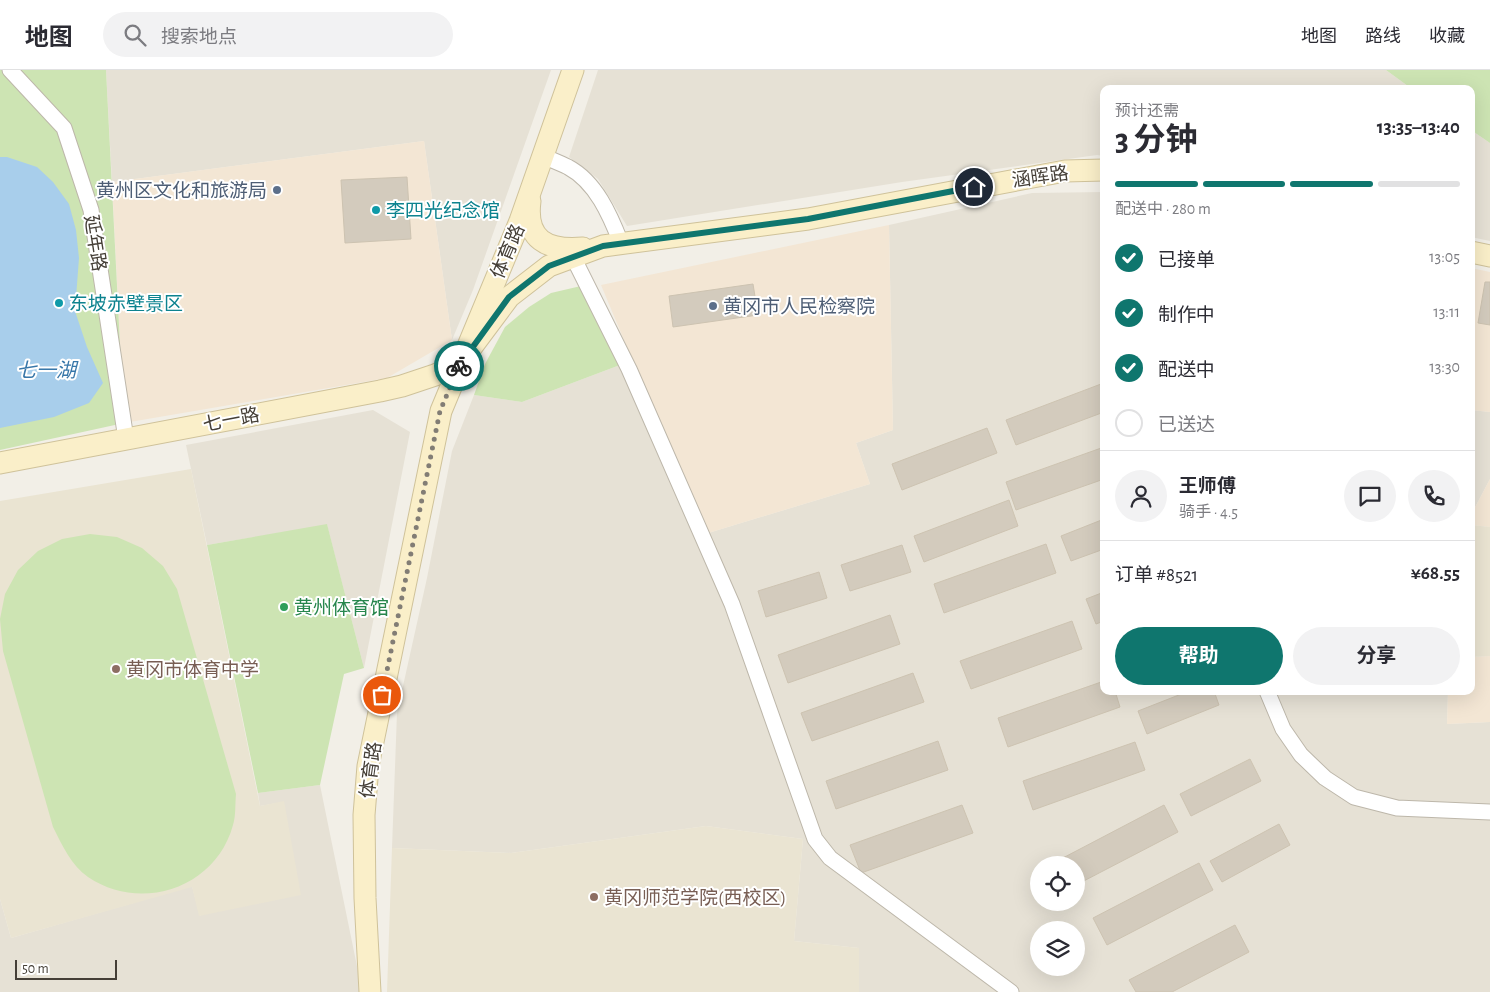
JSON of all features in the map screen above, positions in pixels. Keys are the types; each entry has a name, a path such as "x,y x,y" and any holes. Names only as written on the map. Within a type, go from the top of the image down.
{"street":[{"name":"延年路","path":"10,70 64,128 91,210 126,439"},
{"name":"体育路","path":"370,992 365,898 364,815 368,766 438,419 531,192 573,70"},
{"path":"531,192 528,216 542,242 552,247 565,249 612,244 613,223 592,187 570,168 543,156"},
{"name":"涵晖路","path":"459,364 509,297 549,266 612,244 808,219 1065,171 1100,170"},
{"path":"1475,253 1490,256"},
{"path":"573,257 629,369 732,604 814,839 830,858 1011,992"},
{"name":"七一路","path":"0,463 402,386 435,375 459,364"},
{"path":"1270,695 1283,729 1301,755 1325,778 1354,797 1397,808 1490,812"}],"shaded area":[{"path":"106,70 551,70 473,290 452,340 424,141 112,182"},
{"path":"598,70 1386,70 1407,85 1100,85 1100,155 902,182 627,226 598,179 569,157"},
{"path":"1475,133 1490,143 1490,241 1475,238"},
{"path":"424,141 452,340 387,378 124,423 112,182"},
{"path":"1100,192 1100,695 1448,695 1447,724 1490,722 1490,992 859,992 859,948 794,941 803,839 706,826 511,853 392,848 397,713 427,578 452,451 474,395 522,402 620,365 705,534 870,484 856,443 893,430 889,225 1032,193"},
{"name":"黄冈市人民检察院","path":"889,225 893,430 856,443 870,484 705,534 601,285"},
{"path":"1475,269 1490,272 1490,412 1475,410"},
{"path":"373,410 410,432 364,668 327,525 207,545 186,445"},
{"path":"1475,410 1490,412 1490,479 1475,507"},
{"name":"黄冈市体育中学","path":"191,469 260,806 284,801 301,895 199,916 192,887 11,938 0,899 0,501"},
{"path":"1490,479 1490,527 1475,525 1475,507"},
{"path":"1475,525 1490,527 1490,656 1475,657"},
{"path":"1490,656 1490,722 1447,724 1448,695 1475,695 1475,657"},
{"path":"320,785 360,981 360,992 0,992 0,899 11,938 192,886 200,916 284,802 260,806 258,793"},
{"name":"黄冈师范学院(西校区)","path":"706,826 803,839 794,941 859,948 859,992 387,992 392,848 511,853"}],"green space":[{"name":"东坡赤壁景区","path":"0,70 106,70 124,423 0,450"},
{"path":"1386,70 1490,70 1490,143 1475,133 1475,85 1407,85"},
{"path":"581,286 620,365 522,402 474,395 485,364 505,327 529,307 551,293"},
{"name":"黄州体育馆","path":"327,524 364,668 344,674 320,785 258,793 207,545"},
{"path":"90,534 117,537 142,548 163,566 177,589 236,794 233,825 224,847 211,865 194,879 174,888 153,893 131,893 109,888 88,877 77,867 68,854 53,827 3,651 0,619 5,594 18,570 38,551 62,539"}],"water":[{"name":"七一湖","path":"0,157 7,157 37,167 53,182 69,204 76,230 79,258 75,311 87,347 103,383 89,403 54,417 0,428"}],"building":[{"name":"李四光纪念馆","path":"407,177 411,239 345,243 341,180"},
{"path":"1485,282 1490,282 1490,325 1478,323"},
{"name":"黄冈市人民检察院","path":"753,284 758,315 673,327 669,296"},
{"path":"1100,384 1100,414 1016,445 1006,420"},
{"path":"987,428 997,453 902,490 892,464"},
{"path":"1100,448 1100,480 1016,510 1006,482"},
{"path":"1009,500 1018,526 924,562 914,536"},
{"path":"1100,521 1100,550 1071,561 1061,536"},
{"path":"1046,544 1056,573 944,613 934,584"},
{"path":"902,545 911,572 850,591 841,565"},
{"path":"819,572 827,598 766,617 758,591"},
{"path":"1100,594 1100,622 1096,624 1086,599"},
{"path":"890,615 900,644 788,683 778,655"},
{"path":"1072,621 1082,649 971,689 960,661"},
{"path":"913,673 924,702 812,741 801,713"},
{"path":"1100,682 1100,695 1116,695 1120,707 1008,747 998,718"},
{"path":"1179,695 1215,695 1219,705 1147,734 1138,711"},
{"path":"938,741 948,770 836,809 826,781"},
{"path":"1135,742 1145,770 1033,810 1023,781"},
{"path":"1250,759 1261,781 1191,816 1180,794"},
{"path":"962,805 973,833 861,873 850,845"},
{"path":"1164,805 1178,832 1085,880 1085,856 1067,856"},
{"path":"1279,824 1290,845 1222,882 1210,861"},
{"path":"1199,863 1213,890 1107,945 1093,918"},
{"path":"1235,925 1249,952 1172,992 1136,992 1129,980"}],"way so far":[{"path":"382,695 440,411 459,366"}],"place":[{"name":"黄州区文化和旅游局","path":"277,190"},
{"name":"李四光纪念馆","path":"376,210"},
{"name":"东坡赤壁景区","path":"59,303"},
{"name":"黄冈市人民检察院","path":"713,306"},
{"name":"黄州体育馆","path":"284,607"},
{"name":"黄冈市体育中学","path":"116,669"},
{"name":"黄冈师范学院(西校区)","path":"594,897"}],"route":[{"path":"459,366 509,297 549,266 603,246 808,219 974,187"}]}
